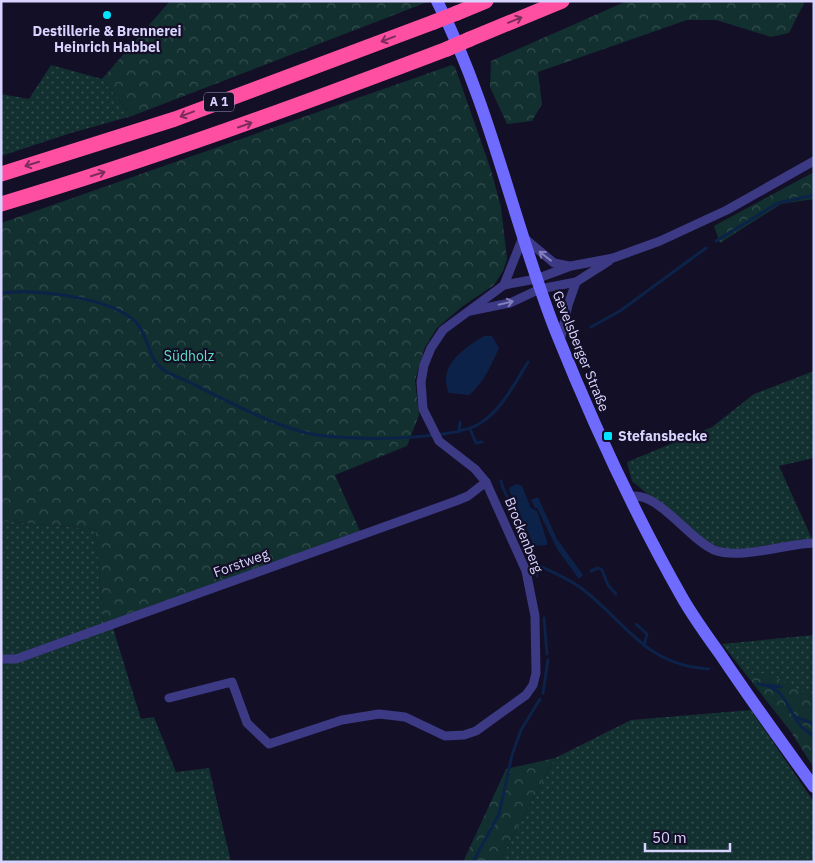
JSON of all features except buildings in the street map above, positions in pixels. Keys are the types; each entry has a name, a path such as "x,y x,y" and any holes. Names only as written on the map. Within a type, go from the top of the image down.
{"highway":[{"name":"A 1","path":"1,174 175,119 486,1"},
{"name":"A 1","path":"1,204 264,118 447,49 562,1"}],"main road":[{"name":"Gevelsberger Straße","path":"437,1 462,56 499,155 538,284 594,423 628,497 684,601 814,787"}],"street":[{"path":"538,284 571,266 613,258 706,221 814,161"},
{"path":"504,284 523,237 554,263 571,266"},
{"path":"538,284 576,282 613,258"},
{"path":"560,340 568,305 576,282"},
{"name":"Brockenberg","path":"169,698 232,682 247,723 269,744 342,720 379,714 405,717 445,736 464,735 476,731 526,695 533,685 536,673 535,616 526,571 486,482 475,469 438,441 423,409 421,397 424,365 431,348 443,330 504,284 538,284"},
{"name":"Brockenberg","path":"469,311 510,303 538,284"},
{"name":"Forstweg","path":"1,658 16,659 456,501 468,496 486,482"},
{"path":"628,497 635,495 651,499 696,539 714,550 732,554 814,543"}],"green space":[{"path":"170,1 430,1 132,116 102,79"},
{"path":"627,1 805,1 789,33 771,37 716,20 687,20 538,72 542,104 532,121 507,124 490,87 491,61"},
{"path":"51,65 102,79 132,116 71,133 1,156 1,94 29,99"},
{"name":"Südholz","path":"452,65 455,67 491,170 501,207 507,259 503,271 494,285 463,306 437,328 425,347 415,380 419,415 407,446 335,475 360,531 104,625 95,529 1,521 1,223"},
{"path":"814,172 814,199 781,204 720,243 714,226"},
{"path":"814,371 814,458 779,466 812,539 743,549 723,549 696,536 632,481 627,462 712,427 754,394"},
{"path":"1,521 95,529 104,624 113,628 141,719 154,717 176,772 209,768 231,862 1,862"},
{"path":"814,635 814,698 758,673 748,677 722,644"},
{"path":"758,673 770,674 814,698 814,768 791,732 748,677"},
{"path":"751,710 814,802 814,862 499,862 555,758 631,720"},
{"path":"555,758 499,862 463,862 506,769"}],"water":[{"path":"484,336 492,336 499,348 487,373 469,395 449,393 446,375 449,367 454,359"},
{"path":"517,484 522,486 531,508 537,511 547,545 534,546 509,490 510,487"},
{"path":"538,497 557,539 583,575 579,579 557,549 537,508 535,508 531,500"}],"waterway":[{"name":"Stefansbecke","path":"716,241 778,203 814,195"},
{"name":"Stefansbecke","path":"591,327 620,311 706,248"},
{"name":"Stefansbecke","path":"1,293 33,292 52,294 109,306 124,313 136,322 143,333 153,358 167,372 259,416 303,432 319,435 392,438 419,437 465,430 479,424 494,412 507,396 528,362"},
{"path":"459,432 460,422"},
{"path":"470,429 476,443 482,442"},
{"path":"501,481 528,540 537,576"},
{"path":"534,563 579,587 640,642 654,652 669,660 687,666 709,669"},
{"path":"591,571 598,568 602,570 608,585 616,594"},
{"path":"544,618 547,654"},
{"path":"636,624 647,634 644,646"},
{"path":"543,693 548,660"},
{"path":"758,684 775,689 785,700 801,726 814,737"},
{"path":"769,685 781,687"},
{"path":"473,862 499,814 512,755 521,730 540,699"},
{"path":"796,717 814,724"}],"place":[{"name":"Destillerie & Brennerei Heinrich Habbel","path":"107,15"},
{"name":"Stefansbecke","path":"608,436"}]}
